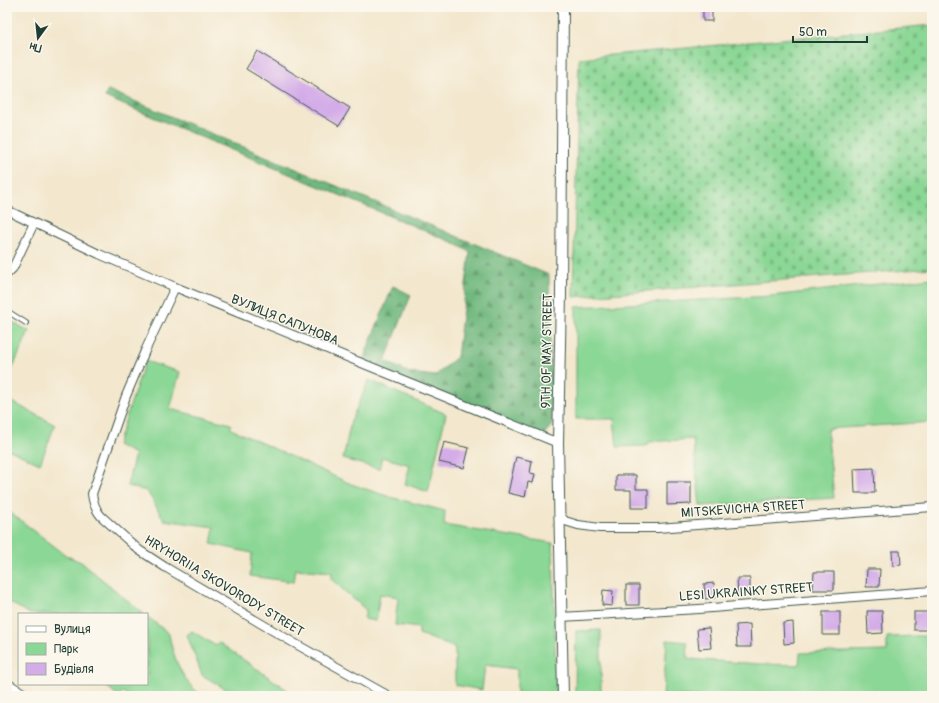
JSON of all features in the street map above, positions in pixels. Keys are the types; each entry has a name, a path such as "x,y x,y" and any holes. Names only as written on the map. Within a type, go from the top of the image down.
{"street":[{"name":"9TH OF MAY STREET","path":"563,7 562,287 558,443 563,696"},
{"name":"ВУЛИЦЯ САПУНОВА","path":"7,210 99,254 175,287 558,443"},
{"path":"7,274 13,268 34,223"},
{"name":"HRYHORIIA SKOVORODY STREET","path":"175,287 126,396 92,494 95,509 139,550 294,643 388,696"},
{"name":"MITSKEVICHA STREET","path":"559,514 565,521 578,525 600,528 658,528 932,507"},
{"name":"LESI UKRAINKY STREET","path":"561,617 932,591"},
{"path":"7,683 28,696"}],"lane":[{"path":"7,311 26,323"}],"green space":[{"path":"932,25 932,268 573,297 579,58"},
{"path":"108,90 549,275 552,425 542,437 361,364 393,286 411,295 385,361 410,373 435,376 457,357 470,252 454,243 105,97"},
{"path":"932,278 932,422 827,429 834,498 700,506 693,439 649,442 646,446 617,447 614,419 576,419 576,307 771,296"},
{"path":"7,319 29,331 7,381"},
{"path":"145,361 180,372 170,409 231,424 231,429 351,484 390,497 445,511 444,525 553,543 556,696 517,696 517,669 485,665 482,690 455,685 455,648 419,634 419,628 395,625 398,597 380,594 376,621 364,619 366,610 331,579 332,572 296,569 294,582 250,576 252,553 211,544 214,527 164,520 147,491 127,486 135,454 117,445"},
{"path":"369,380 446,414 428,492 405,484 410,465 382,457 379,469 343,459 351,421"},
{"path":"7,399 55,425 40,464 7,449"},
{"path":"7,510 67,556 81,562 143,613 28,613 7,601"},
{"path":"148,617 169,634 173,652 180,669 190,684 203,696 128,696 123,692 118,696 105,685 148,685"},
{"path":"601,630 601,696 575,696 576,631"},
{"path":"192,631 216,646 218,642 296,696 237,696 202,675 187,635"},
{"path":"932,636 932,696 663,696 667,640 687,642 688,659 799,665 800,653 887,651 887,637"}],"building":[{"path":"703,7 712,7 712,21 703,21"},
{"path":"257,51 350,108 339,126 246,69"},
{"path":"444,442 469,448 464,468 439,462"},
{"path":"516,457 532,461 530,473 535,474 533,483 528,482 525,497 508,493"},
{"path":"874,468 875,493 855,493 854,469"},
{"path":"616,475 636,475 636,489 648,489 648,508 631,508 631,490 616,490"},
{"path":"667,482 691,482 691,504 667,505"},
{"path":"892,551 900,551 901,565 893,566"},
{"path":"867,569 880,569 879,587 866,587"},
{"path":"814,572 834,572 834,590 813,590"},
{"path":"737,578 750,578 750,594 738,595"},
{"path":"714,583 715,598 705,599 704,584"},
{"path":"626,585 639,585 639,605 626,605"},
{"path":"603,590 613,591 612,606 602,605"},
{"path":"867,611 882,611 883,633 868,634"},
{"path":"823,612 840,612 840,635 823,635"},
{"path":"914,612 928,612 928,630 914,630"},
{"path":"793,622 794,643 784,644 783,623"},
{"path":"750,624 751,647 737,647 736,625"},
{"path":"709,628 711,648 699,649 697,629"}]}
